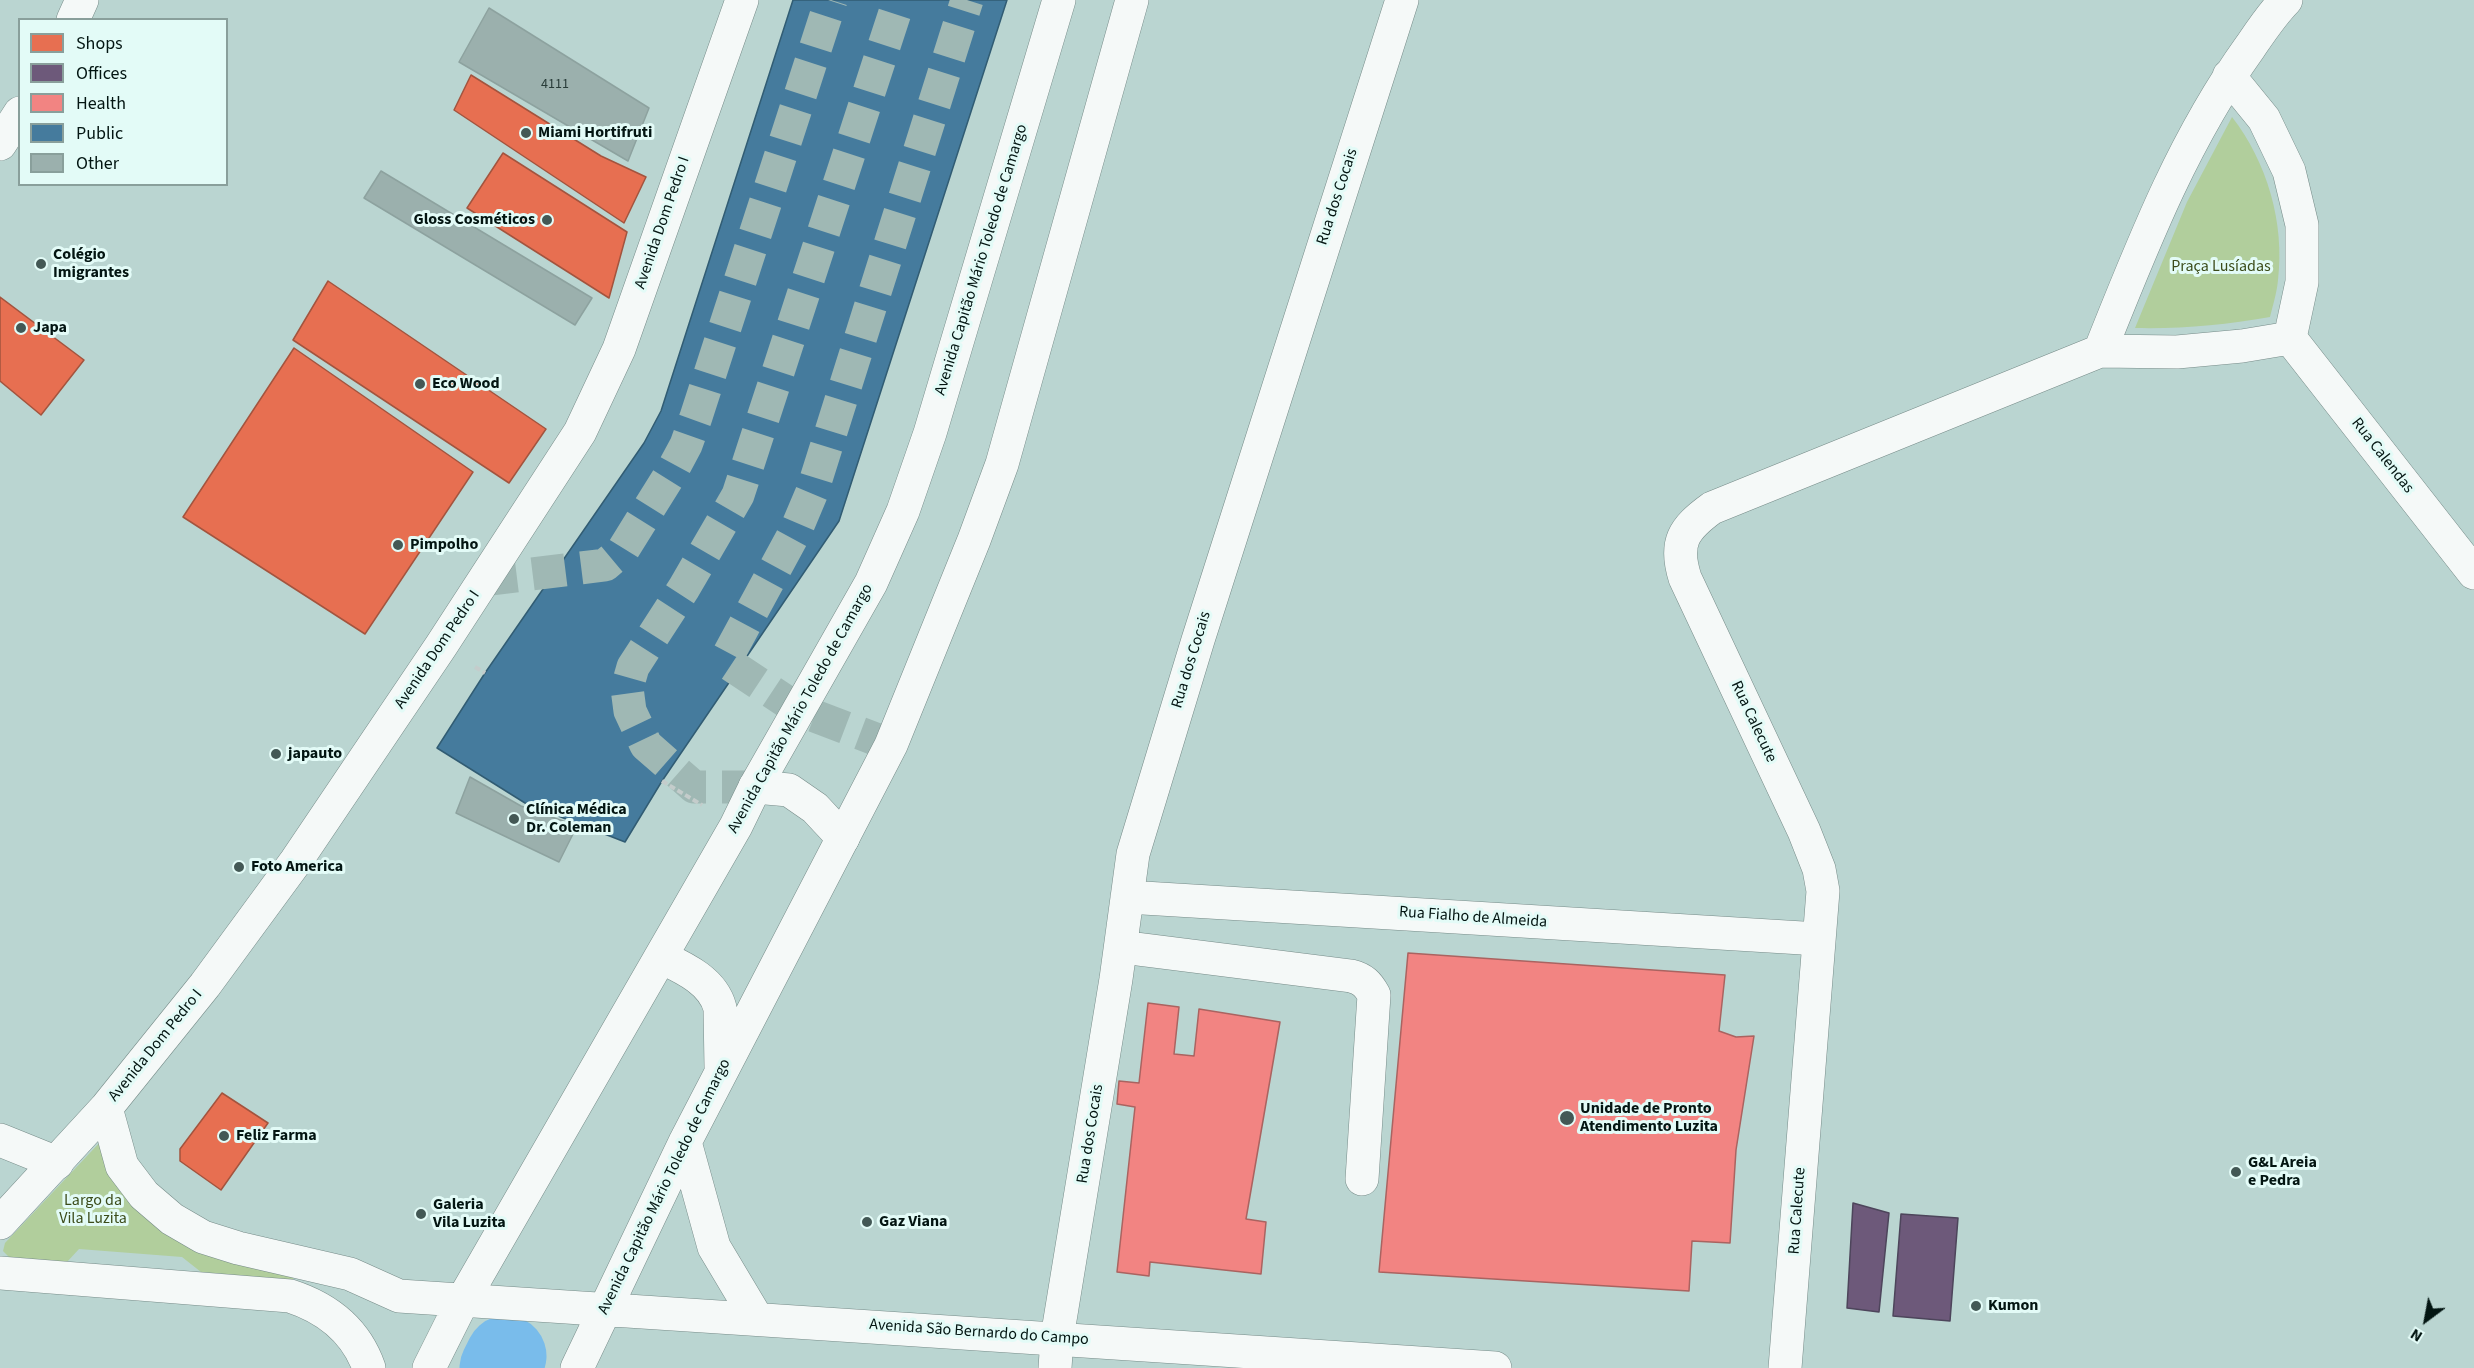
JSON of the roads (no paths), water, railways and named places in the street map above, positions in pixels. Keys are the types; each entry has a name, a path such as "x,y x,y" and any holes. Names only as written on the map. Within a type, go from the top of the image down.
{"main road":[{"path":"74,18 82,0"},
{"name":"Avenida Dom Pedro I","path":"0,1223 106,1108 205,985 296,861 441,646 580,432 619,349 742,0"},
{"name":"Avenida Capitão Mário Toledo de Camargo","path":"429,1368 463,1300 736,826 755,787 871,583 903,511 930,433 1059,0"},
{"name":"Avenida Capitão Mário Toledo de Camargo","path":"577,1368 685,1142 891,745 974,540 1002,464 1132,0"},
{"name":"Rua dos Cocais","path":"1056,1353 1121,947 1133,854 1198,640 1402,0"},
{"path":"2229,76 2264,119 2289,171 2301,225 2302,282 2290,338 2242,346 2177,352 2100,351 2139,252 2195,134 2229,76 2276,3"},
{"path":"0,144 18,115"},
{"name":"Rua Calendas","path":"2290,338 2474,573"},
{"name":"Rua Calecute","path":"1785,1368 1823,891 1819,869 1804,831 1685,578 1679,559 1682,539 1694,521 1712,508 2100,351"},
{"path":"755,787 789,790 815,808 843,838"},
{"name":"Rua Fialho de Almeida","path":"1127,897 1819,939"},
{"path":"1121,947 1351,976 1362,979 1370,986 1374,995 1362,1179"},
{"path":"661,957 692,972 718,998 722,1038 721,1072"},
{"path":"106,1108 122,1166 144,1195 165,1213 203,1237 238,1248 350,1274 399,1296 463,1300"},
{"path":"0,1140 57,1163"},
{"path":"685,1142 714,1247 758,1319"},
{"path":"0,1273 290,1296 309,1302 330,1314 349,1332 364,1353 369,1368"},
{"name":"Avenida São Bernardo do Campo","path":"463,1300 758,1319 1056,1353 1495,1368"}],"waterway":[{"path":"500,1368 506,1356"}],"tunnel":[{"path":"484,580 605,565 623,550 671,473 686,445 696,417 831,0"},
{"path":"755,787 694,787 646,745 630,711 627,688 633,667 684,588 738,495 899,0"},
{"path":"891,745 799,710 725,661 796,530 812,492 967,0"}],"place":[{"name":"Miami Hortifruti","path":"526,133"},
{"name":"Gloss Cosméticos","path":"547,220"},
{"name":"Colégio Imigrantes","path":"41,264"},
{"name":"Japa","path":"21,328"},
{"name":"Eco Wood","path":"420,384"},
{"name":"Pimpolho","path":"398,545"},
{"name":"japauto","path":"276,754"},
{"name":"Clínica Médica Dr. Coleman","path":"514,819"},
{"name":"Foto America","path":"239,867"},
{"name":"Unidade de Pronto Atendimento Luzita","path":"1567,1118"},
{"name":"Feliz Farma","path":"224,1136"},
{"name":"G&L Areia e Pedra","path":"2236,1172"},
{"name":"Galeria Vila Luzita","path":"421,1214"},
{"name":"Gaz Viana","path":"867,1222"},
{"name":"Kumon","path":"1976,1306"}],"park label":[{"name":"Praça Lusíadas","path":"2221,267"},
{"name":"Largo da Vila Luzita","path":"93,1210"}]}
